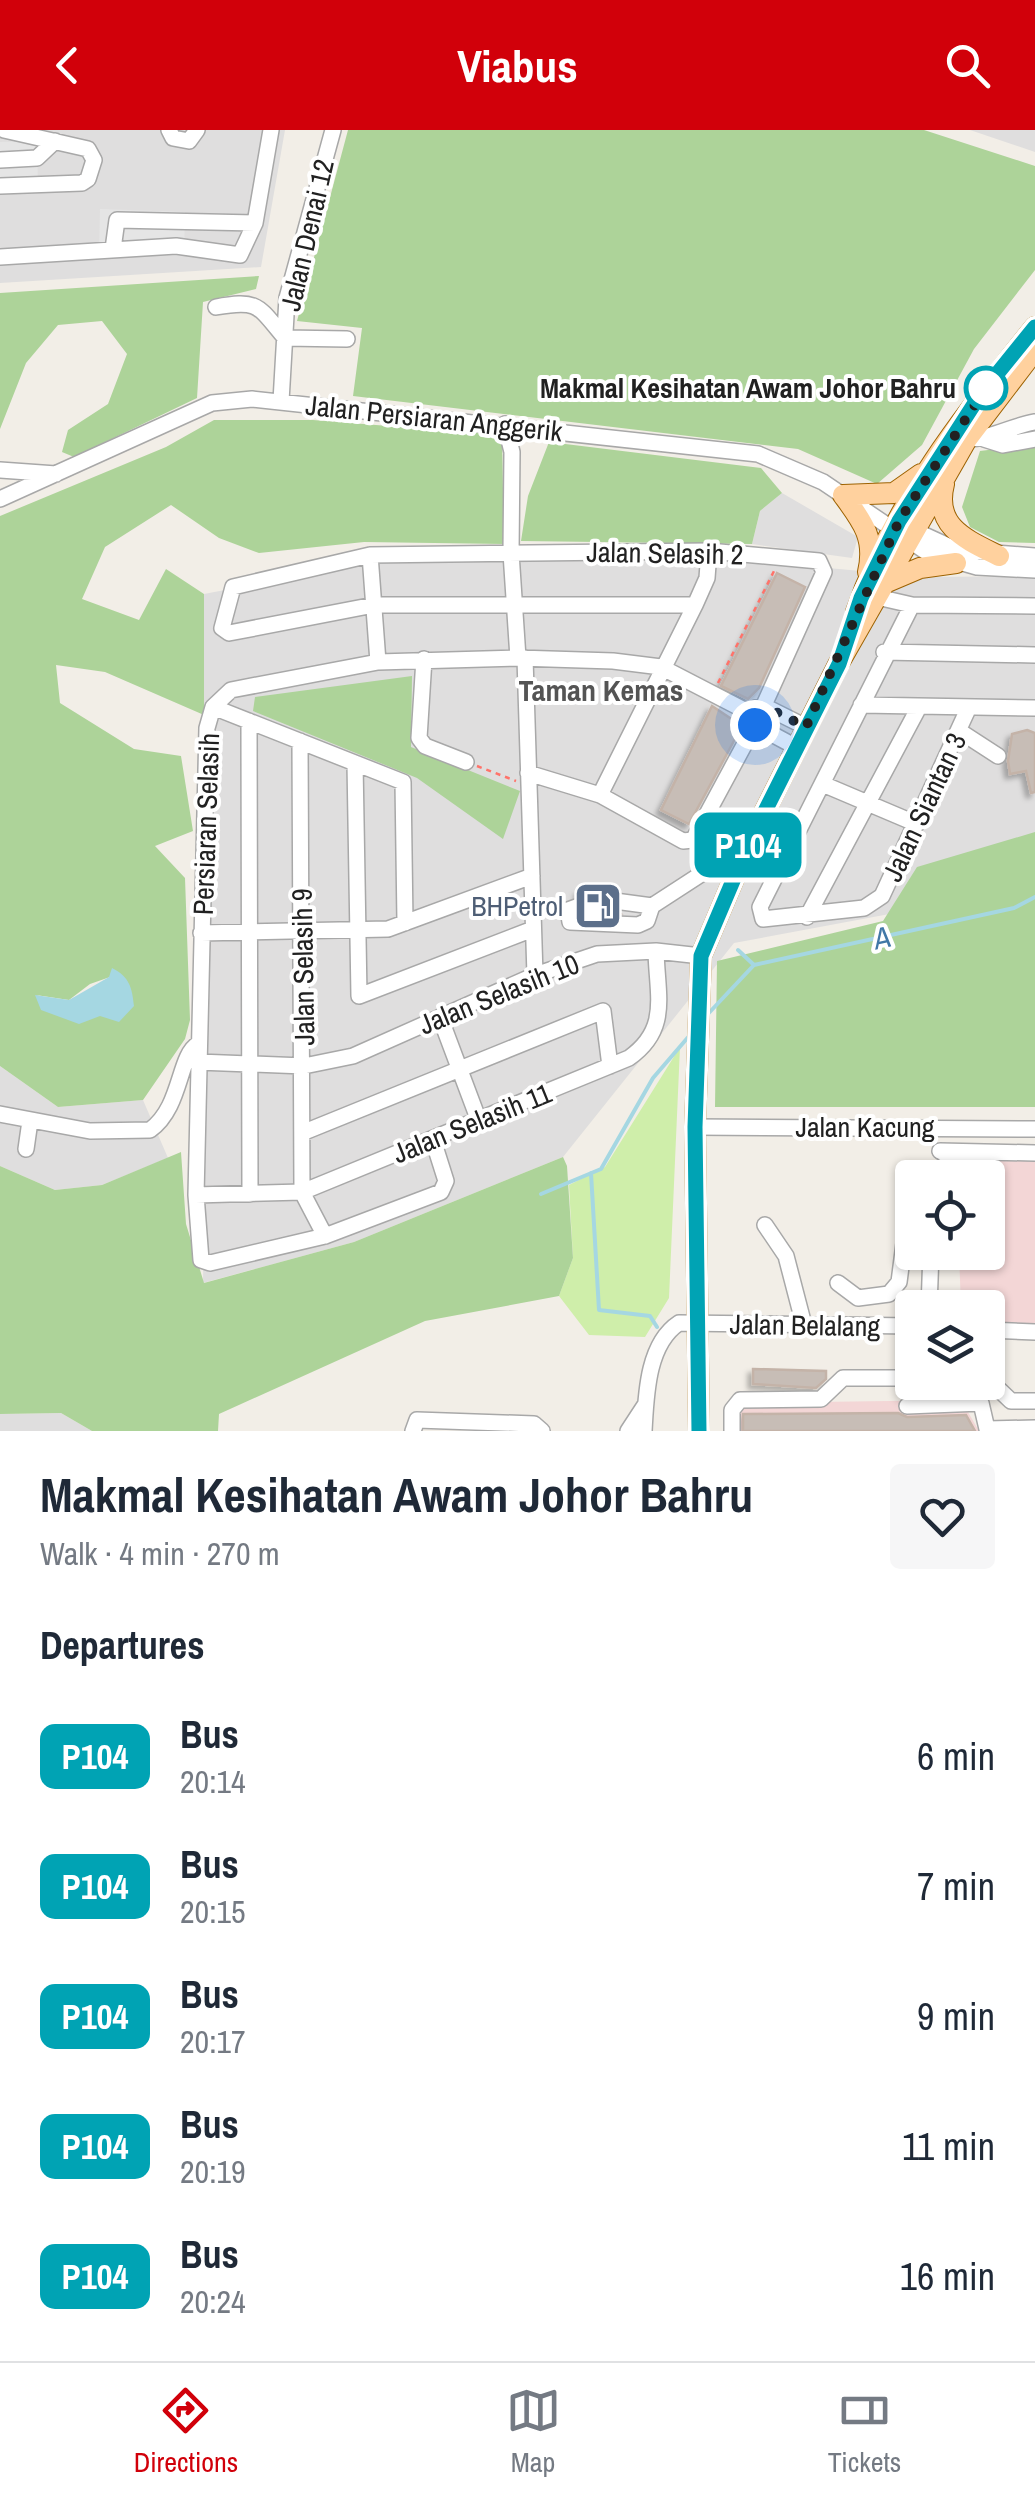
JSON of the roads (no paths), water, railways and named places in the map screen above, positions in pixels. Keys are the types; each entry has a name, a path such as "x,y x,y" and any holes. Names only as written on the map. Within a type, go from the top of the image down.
{"main road":[{"path":"699,1431 695,1127 701,956 749,843 903,531 980,395 1035,327"},
{"path":"843,495 894,494 940,468 975,439 988,406 1035,350"},
{"path":"940,468 944,517 963,538 999,556"},
{"path":"843,495 864,524 871,543 875,593"},
{"path":"875,593 903,531"},
{"path":"875,593 909,571 956,563"}],"street":[{"path":"0,186 88,180 91,152 4,130"},
{"path":"169,130 173,138 188,141 197,130"},
{"path":"0,257 176,246 240,255 255,224 271,130"},
{"name":"Jalan Denai 12","path":"281,401 287,298 333,130"},
{"path":"0,160 37,158 55,141"},
{"path":"114,249 117,220 255,224"},
{"path":"216,307 248,301 260,307 285,338 347,339"},
{"name":"Jalan Persiaran Anggerik","path":"0,498 212,403 281,401 758,454 800,469 956,563 1035,570"},
{"path":"988,406 1011,426"},
{"path":"975,439 1035,422"},
{"path":"505,424 512,452 510,553 528,779 534,976"},
{"path":"975,439 1003,445 1035,439"},
{"path":"0,470 59,474"},
{"name":"Jalan Persiaran Anggerik","path":"903,531 958,550 1035,556"},
{"path":"600,796 661,667 695,606 707,578 710,551"},
{"name":"Jalan Selasih 2","path":"374,605 224,632 234,587 370,555 710,551 819,560 824,572 764,706"},
{"path":"370,555 378,662"},
{"path":"875,593 912,605 1035,606"},
{"path":"374,605 695,606"},
{"path":"912,605 884,652 825,785 760,907 760,916 767,922 807,917 919,706"},
{"path":"884,652 1035,654"},
{"name":"Persiaran Selasih","path":"325,1236 205,1263 200,1255 196,1195 198,1044 208,728 213,706 231,690 378,662 521,658 661,667 713,693 796,747"},
{"path":"424,660 419,738 424,746 466,762"},
{"path":"860,704 1035,708"},
{"path":"213,706 403,782 405,923"},
{"path":"528,779 600,796 682,841 693,840 751,718 764,706 806,727"},
{"name":"Jalan Siantan 3","path":"807,917 874,904 918,824 969,707"},
{"path":"250,721 250,1194"},
{"path":"961,732 998,756"},
{"name":"Jalan Selasih 9","path":"300,742 302,1192"},
{"path":"355,763 359,996 533,929"},
{"path":"825,785 918,824"},
{"path":"580,906 568,910 570,922 638,925 647,921 652,906 749,843"},
{"path":"201,933 302,928 357,931 405,923 532,876"},
{"path":"615,902 652,906"},
{"path":"597,954 600,925"},
{"name":"Jalan Selasih 10","path":"198,1062 304,1066 353,1056 534,976 597,954 656,951 701,956"},
{"name":"Jalan Selasih 11","path":"196,1195 302,1192 610,1066 646,1046 658,1029 656,951"},
{"path":"302,1133 603,1011 610,1066"},
{"path":"440,1016 478,1121"},
{"path":"0,1114 90,1131 150,1130 168,1114 189,1051 198,1044"},
{"path":"26,1148 30,1122"},
{"name":"Jalan Kacung","path":"695,1127 1035,1130"},
{"path":"938,1127 940,1151"},
{"path":"302,1192 325,1236 444,1190 433,1140"},
{"path":"940,1151 1035,1153"},
{"path":"940,1151 955,1160"},
{"path":"765,1225 786,1256 798,1286 804,1325"},
{"path":"838,1283 858,1298 889,1294 900,1282 901,1270"},
{"path":"644,1431 655,1355 664,1337 679,1323 697,1323"},
{"name":"Jalan Belalang","path":"697,1323 895,1328"},
{"path":"1005,1331 1035,1332"},
{"path":"732,1431 732,1410 740,1400 821,1399 843,1378 895,1378"},
{"path":"1005,1395 1011,1401"},
{"path":"907,1406 1035,1401"},
{"path":"981,1403 987,1429 1035,1428"},
{"path":"628,1431 645,1404"},
{"path":"413,1431 417,1420 534,1424 542,1431"}],"water":[{"path":"112,968 126,979 134,1006 119,1022 100,1016 79,1024 41,1010 35,995 69,1000 109,977"}],"waterway":[{"name":"A","path":"706,1016 754,965 1014,908 1035,897"},
{"path":"738,950 754,965"},
{"path":"541,1194 601,1169 653,1078 690,1035"},
{"path":"591,1173 599,1310 650,1316 657,1327"}],"tunnel":[{"path":"579,906 615,901"}],"place":[{"name":"Makmal Kesihatan Awam Johor Bahru","path":"986,388"},
{"name":"BHPetrol","path":"598,906"}],"district":[{"name":"Taman Kemas","path":"601,690"}]}
